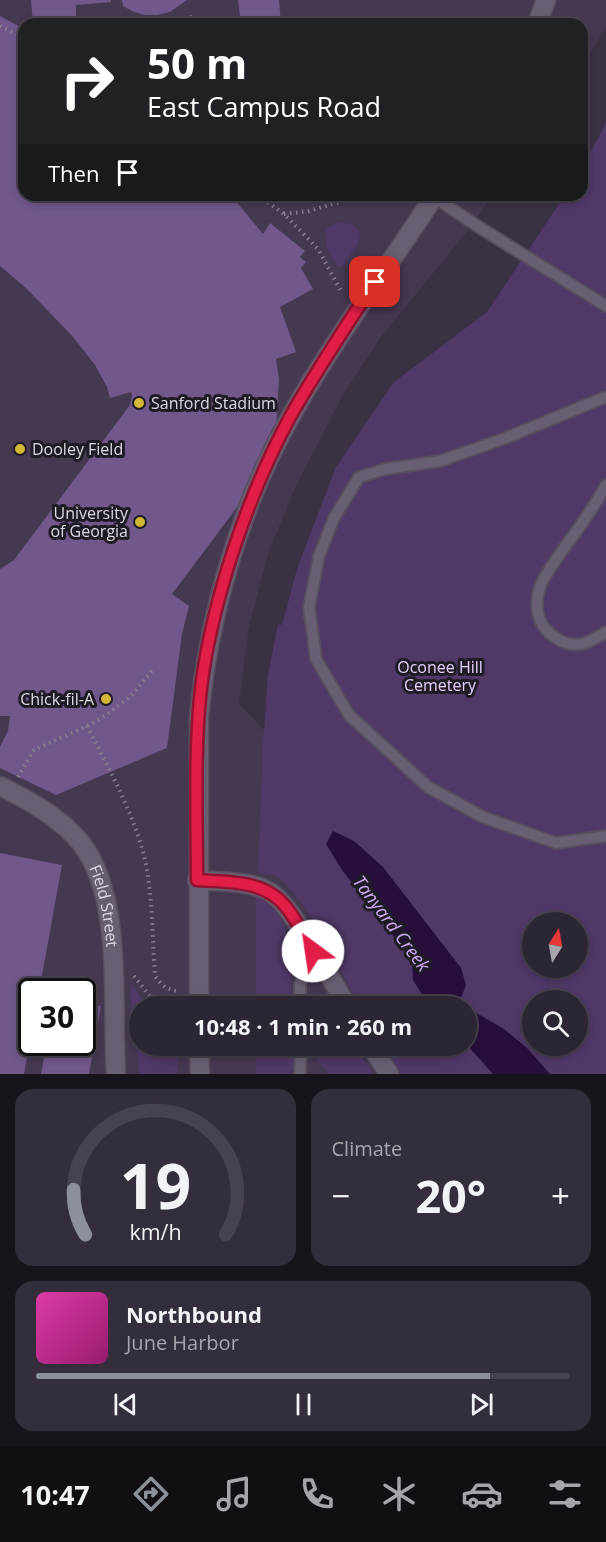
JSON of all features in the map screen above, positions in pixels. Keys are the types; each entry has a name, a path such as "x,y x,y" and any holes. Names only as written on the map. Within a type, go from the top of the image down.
{"main road":[{"path":"539,18 546,0"},
{"path":"199,996 197,880 199,718 202,686 218,603 253,496 290,417 365,298 431,201"},
{"name":"Field Street","path":"0,786 39,807 74,835 93,863 106,897 113,971 116,1074"},
{"path":"197,880 251,885 270,892 285,906 341,996"},
{"path":"199,1056 200,1074"},
{"path":"377,1056 389,1074"}],"lane":[{"path":"441,201 606,306"},
{"path":"606,397 440,461 386,469 359,477 334,518 319,556 309,607 316,659 350,715 428,787 483,817 556,843 606,836"},
{"path":"606,485 597,503 549,569 539,590 537,612 545,632 565,644 587,644 606,632"},
{"path":"300,996 300,984 313,951"},
{"path":"302,1056 303,1072"}],"path":[{"path":"0,26 18,35"},
{"path":"267,201 285,214 318,249 341,291"},
{"path":"285,214 309,211 343,201"},
{"path":"19,776 34,750 87,726 131,696 154,668"},
{"path":"87,726 120,789 144,854 155,976 168,990 177,991"},
{"path":"134,976 150,996"}],"shaded area":[{"name":"University of Georgia","path":"0,0 606,0 606,27 588,56 588,18 18,18 18,201 489,201 465,234 381,337 344,393 294,490 268,554 249,627 239,704 266,732 522,1034 522,1056 542,1056 561,1074 0,1074"}],"green space":[{"name":"Oconee Hill Cemetery","path":"606,123 606,1074 401,1074 389,1056 477,1056 477,996 355,996 322,936 298,899 277,877 258,873 268,675 278,624 282,625 297,569 336,467 394,382 487,312 561,201 588,201 588,157"},
{"path":"341,222 352,225 358,229 360,234 352,253 342,267 338,267 329,253 325,237 328,227"},
{"path":"256,894 269,903 285,929 291,959 292,996 256,996"},
{"path":"130,981 140,996 131,996"},
{"path":"138,1056 177,1056 177,1074 139,1074"},
{"path":"256,1056 293,1056 294,1067 290,1074 256,1074"},
{"path":"316,1056 361,1056 373,1074 329,1074"}],"water":[{"name":"Tanyard Creek","path":"333,831 354,841 383,867 461,968 466,985 462,996 423,996 413,980 412,960 342,870 326,844"},
{"path":"477,1013 504,1029 522,1044 522,1056 534,1056 550,1074 493,1074 477,1056"}],"building":[{"path":"31,0 111,0 111,2 76,5 76,18 32,18"},
{"path":"122,0 187,0 170,12 144,15 123,6"},
{"path":"238,0 279,0 280,18 240,18"},
{"name":"Sanford Stadium","path":"0,16 18,26 18,201 236,201 263,234 270,223 305,251 300,257 306,262 301,268 313,289 280,307 296,352 276,359 279,379 276,430 244,498 172,594 189,606 182,634 167,748 56,795 0,768 0,747 8,731 10,716 0,716 0,569 14,560 130,405 132,395 131,392 110,398 107,387 95,365 74,338 27,289 0,266"},
{"path":"0,853 62,865 42,978 18,978 18,1056 27,1056 24,1074 0,1074"},
{"path":"96,1005 101,1006 96,1034"},
{"path":"44,1056 92,1056 89,1074 41,1074"}],"place":[{"name":"Sanford Stadium","path":"139,403"},
{"name":"Dooley Field","path":"20,449"},
{"name":"University of Georgia","path":"140,522"},
{"name":"Chick-fil-A","path":"106,699"}],"route":[{"path":"313,951 285,906 270,892 251,885 197,880 199,718 202,686 218,603 253,496 290,417 375,282"}]}
